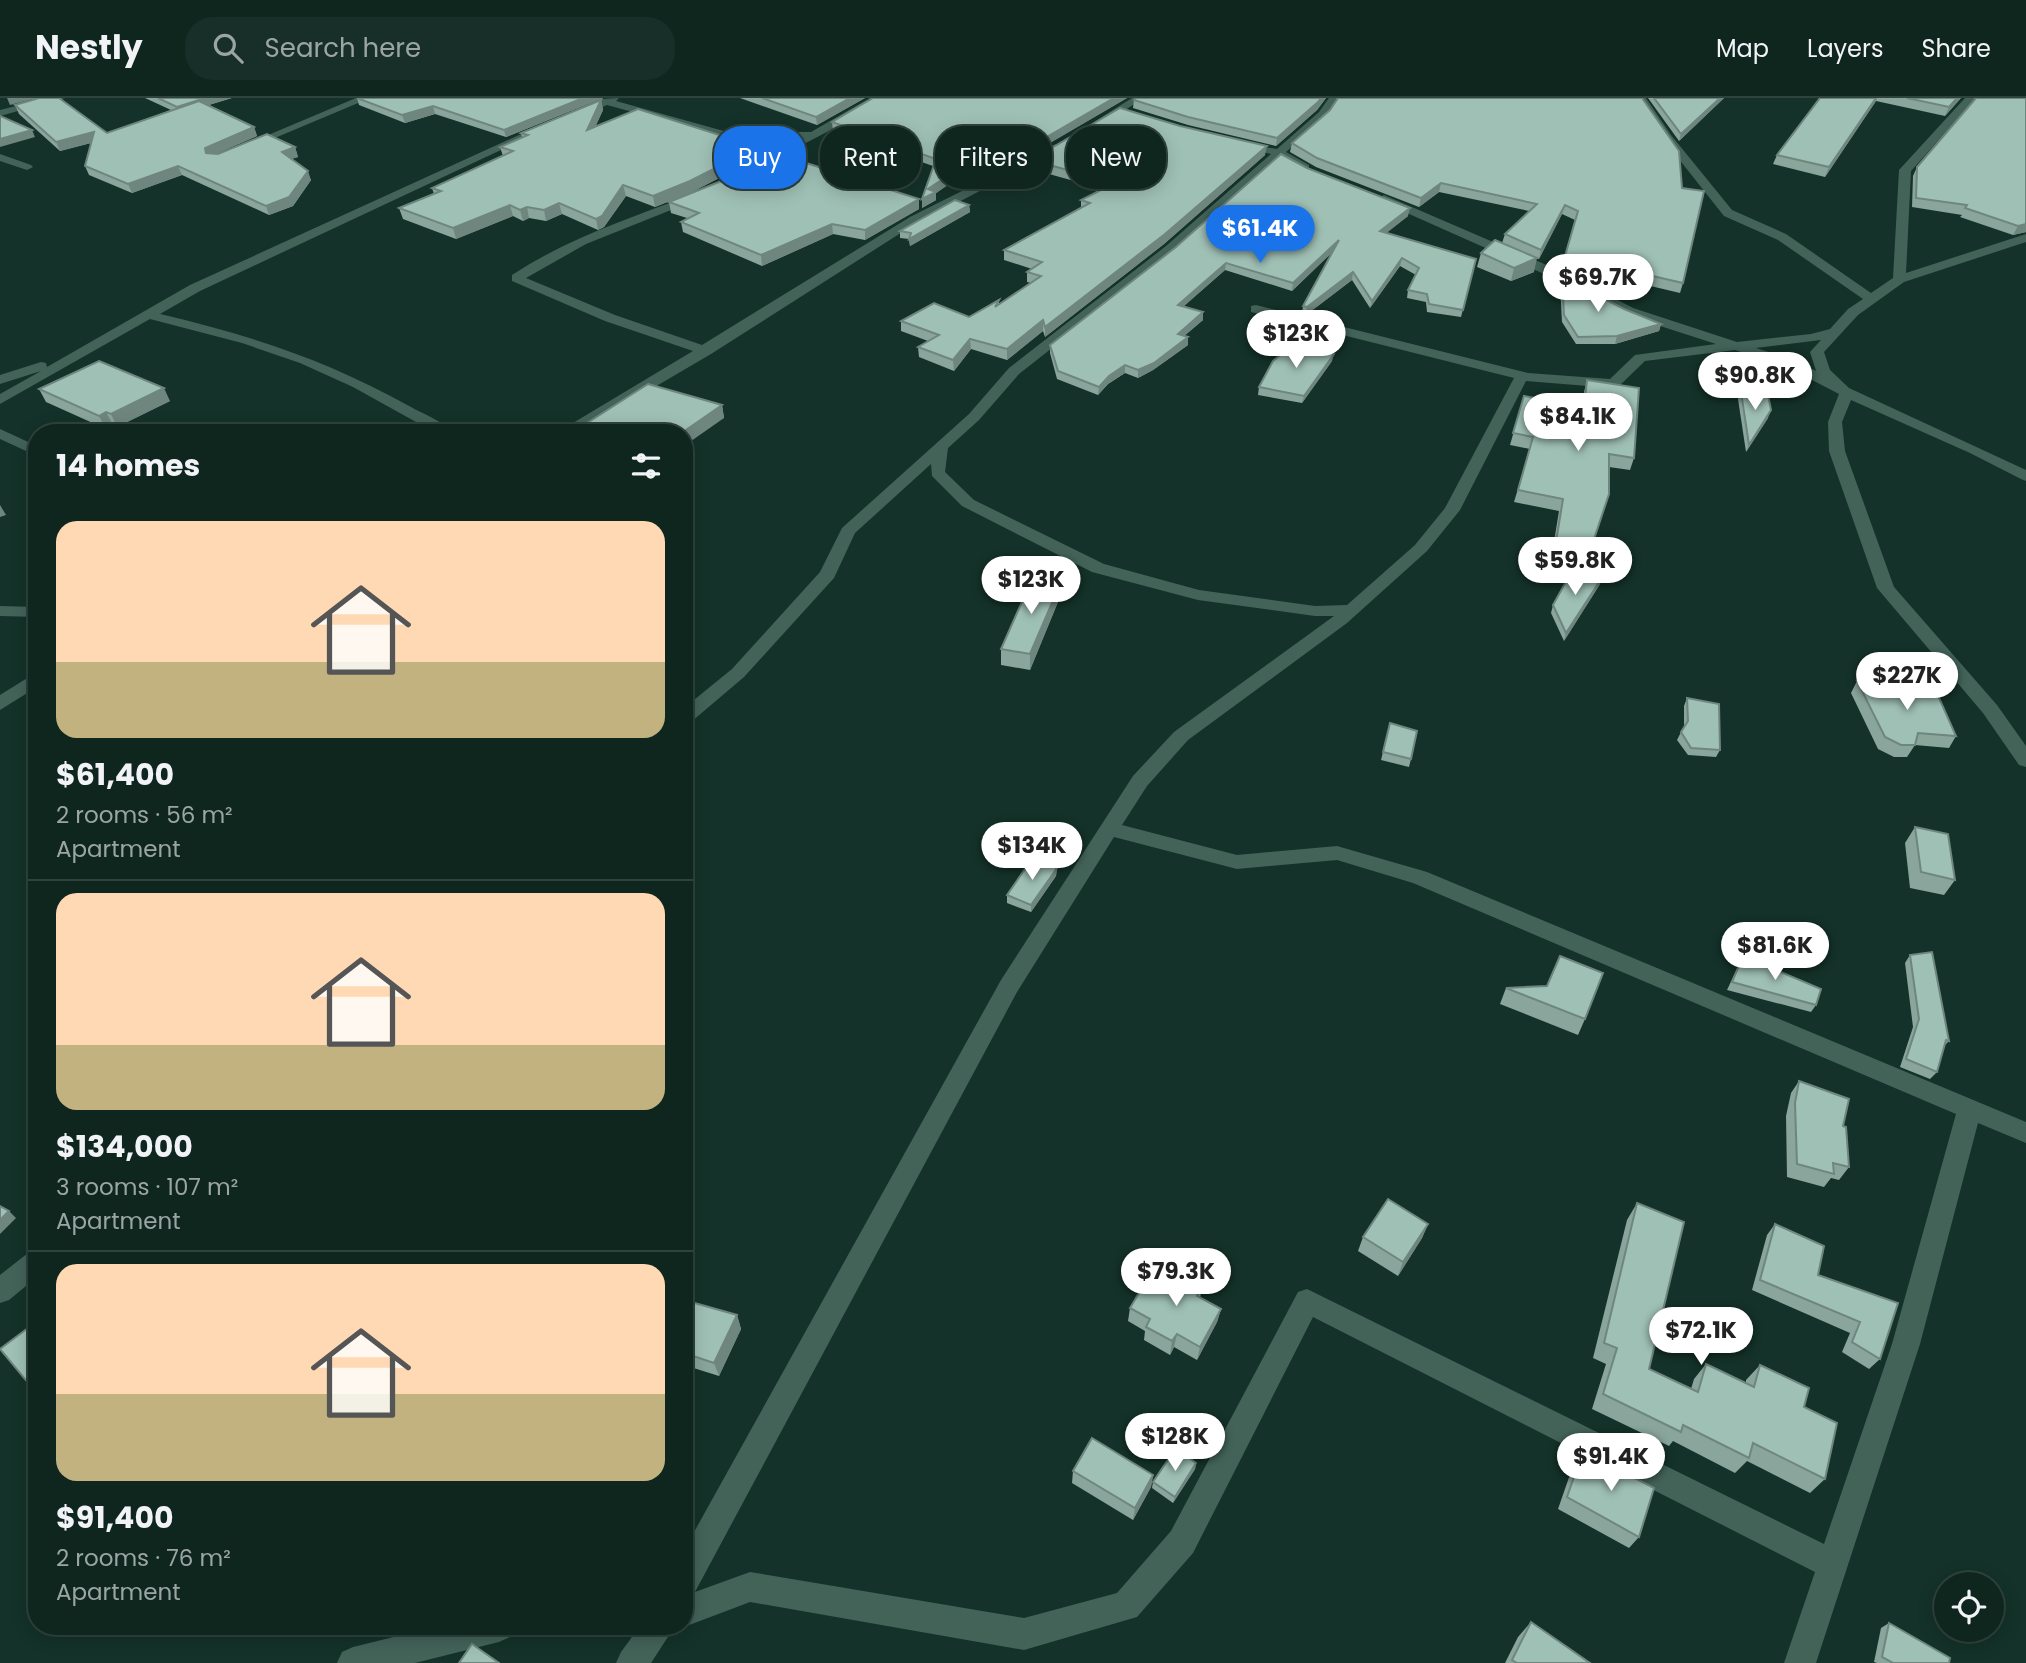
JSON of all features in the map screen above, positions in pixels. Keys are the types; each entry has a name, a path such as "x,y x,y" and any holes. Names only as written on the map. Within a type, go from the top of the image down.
{"street":[{"path":"0,113 60,98"},
{"path":"241,148 365,98"},
{"path":"806,138 846,118 877,98"},
{"path":"1092,126 1139,98"},
{"path":"693,710 738,673 828,574 848,531 974,416 1014,371 1170,249 1323,114 1334,98"},
{"path":"1641,98 1667,137 1728,213 1782,237 1870,298"},
{"path":"1899,279 1905,170 1971,98"},
{"path":"567,118 610,100 714,132"},
{"path":"1118,110 1137,116"},
{"path":"0,400 195,288 477,156 554,123"},
{"path":"806,135 811,135"},
{"path":"1228,141 1279,153 1323,175"},
{"path":"579,424 706,351 770,306 936,208 1006,176 1062,143"},
{"path":"0,157 27,167"},
{"path":"706,351 633,328 561,300 517,278 539,262 568,248 708,190"},
{"path":"1370,193 1567,279 1628,311 1794,365 1846,393 1975,450 2026,477"},
{"path":"1846,393 1823,371 1817,352 1870,298 1899,279 2026,238"},
{"path":"1256,309 1521,375 1613,384 1640,358 1731,345 1811,338 1835,332"},
{"path":"148,315 254,341 307,360 429,424"},
{"path":"0,380 84,353"},
{"path":"693,1565 1009,986 1140,781 1181,736 1351,610 1421,548 1452,510 1521,375"},
{"path":"1846,393 1835,422 1837,451 1886,588 1990,709 2026,760"},
{"path":"0,433 28,447"},
{"path":"941,446 937,473 968,503 1098,568 1198,595 1315,611 1351,610"},
{"path":"0,611 28,612"},
{"path":"0,704 28,684"},
{"path":"1110,829 1237,862 1337,853 1420,877 2026,1133"},
{"path":"1800,1663 1906,1344 1969,1111"},
{"path":"0,1291 28,1268"},
{"path":"693,1609 750,1587 1024,1634 1126,1606 1182,1542 1307,1301 1833,1564"},
{"path":"353,1663 463,1635"},
{"path":"632,1663 652,1635"}],"building":[{"path":"39,98 59,98 107,133 199,101 254,127 205,148 206,153 218,154 267,134 295,147 282,152 308,171 289,197 266,206 178,166 128,184 85,166 94,132 56,142 15,105"},
{"path":"158,98 205,98 177,107"},
{"path":"357,98 583,98 504,130 433,106 402,115"},
{"path":"762,98 850,98 816,117"},
{"path":"873,98 1114,98 1052,134 1052,126 935,126 935,159 921,154 921,126 843,126 832,122"},
{"path":"1321,98 1277,138 1188,117 1134,100"},
{"path":"1338,98 1642,98 1679,151 1682,188 1704,191 1683,283 1565,256 1578,211 1565,205 1541,250 1505,234 1537,204 1441,183 1421,198 1317,158 1292,143 1330,110"},
{"path":"1654,98 1720,98 1681,134"},
{"path":"1820,98 1876,98 1829,167 1777,155"},
{"path":"1907,98 1957,98 1949,107"},
{"path":"1976,98 2026,98 2026,224 2018,226 1965,208 1967,205 1916,198 1917,167"},
{"path":"601,100 587,130 638,109 714,133 714,169 653,196 623,185 602,216 596,219 559,203 544,210 527,207 520,210 510,205 453,228 399,208 441,191 432,188 513,151 500,147 528,135 521,133"},
{"path":"1120,108 1180,126 1267,146 1165,234 1045,327 1043,320 1007,349 970,339 953,360 918,347 939,335 901,321 934,303 969,317 999,300 995,307 1041,276 1027,272 1042,262 1004,250 1090,203 1081,200 1103,189 1166,189 1166,126 1089,126"},
{"path":"0,116 32,130 0,139"},
{"path":"1066,140 1066,170 1052,166 1052,148"},
{"path":"1281,154 1307,168 1410,208 1380,231 1476,259 1463,310 1429,304 1427,294 1408,290 1419,268 1402,258 1372,301 1353,272 1307,307 1303,306 1339,240 1293,283 1226,263 1178,305 1203,312 1178,334 1188,337 1154,363 1138,370 1125,365 1099,387 1058,371 1050,345 1176,247"},
{"path":"935,162 935,184 928,189 936,192 922,199"},
{"path":"806,163 820,167 820,189 888,189 919,199 865,230 832,224 761,255 681,222 699,213 669,202 714,184 714,189 806,189"},
{"path":"955,200 969,205 909,239 911,233 900,231"},
{"path":"1495,240 1537,258 1514,268 1481,253"},
{"path":"1562,277 1624,309 1661,324 1617,336 1578,337 1564,315"},
{"path":"1295,343 1334,354 1304,396 1259,387 1273,361"},
{"path":"99,361 164,388 111,414 106,412 99,416 39,389"},
{"path":"1587,380 1639,388 1634,458 1609,454 1609,494 1591,548 1556,542 1563,499 1518,490 1533,437 1513,433 1524,396 1584,407"},
{"path":"648,384 722,405 693,425 586,424"},
{"path":"1741,392 1768,395 1771,410 1749,445"},
{"path":"1572,571 1603,576 1566,633 1553,605"},
{"path":"1033,577 1061,582 1030,654 1001,649"},
{"path":"1857,681 1935,689 1956,736 1918,733 1915,745 1901,745 1885,737"},
{"path":"1687,698 1719,704 1720,750 1691,748 1681,732 1688,721"},
{"path":"1390,723 1417,731 1411,759 1383,752"},
{"path":"1915,827 1948,834 1955,880 1921,872"},
{"path":"1032,859 1057,868 1031,905 1007,895"},
{"path":"1932,952 1949,1041 1946,1040 1937,1072 1906,1059 1919,1019 1910,955"},
{"path":"1560,956 1603,973 1585,1019 1506,988 1547,986"},
{"path":"1743,956 1821,989 1816,1005 1732,982"},
{"path":"1799,1081 1849,1099 1843,1126 1846,1127 1849,1167 1833,1163 1834,1174 1797,1164 1795,1103"},
{"path":"1388,1199 1428,1224 1403,1262 1363,1237"},
{"path":"1637,1203 1684,1222 1649,1369 1698,1392 1706,1364 1754,1387 1760,1365 1809,1388 1804,1407 1837,1423 1825,1479 1753,1443 1749,1458 1683,1425 1681,1432 1603,1394 1617,1348 1604,1343"},
{"path":"0,1206 9,1211 0,1220"},
{"path":"1775,1224 1824,1246 1818,1275 1898,1303 1880,1359 1852,1342 1860,1322 1760,1280"},
{"path":"1152,1271 1167,1279 1172,1271 1202,1288 1197,1296 1221,1309 1200,1347 1177,1334 1172,1341 1146,1327 1150,1319 1130,1308"},
{"path":"693,1303 737,1315 714,1363 693,1356"},
{"path":"28,1328 28,1383 0,1349"},
{"path":"1092,1438 1153,1475 1135,1508 1073,1471"},
{"path":"1176,1448 1196,1463 1175,1497 1153,1482"},
{"path":"1583,1451 1654,1488 1639,1537 1567,1497"},
{"path":"1531,1622 1590,1663 1517,1663 1512,1660"},
{"path":"1889,1623 1950,1658 1949,1663 1893,1663 1882,1657"},
{"path":"472,1644 499,1663 459,1663"}]}
